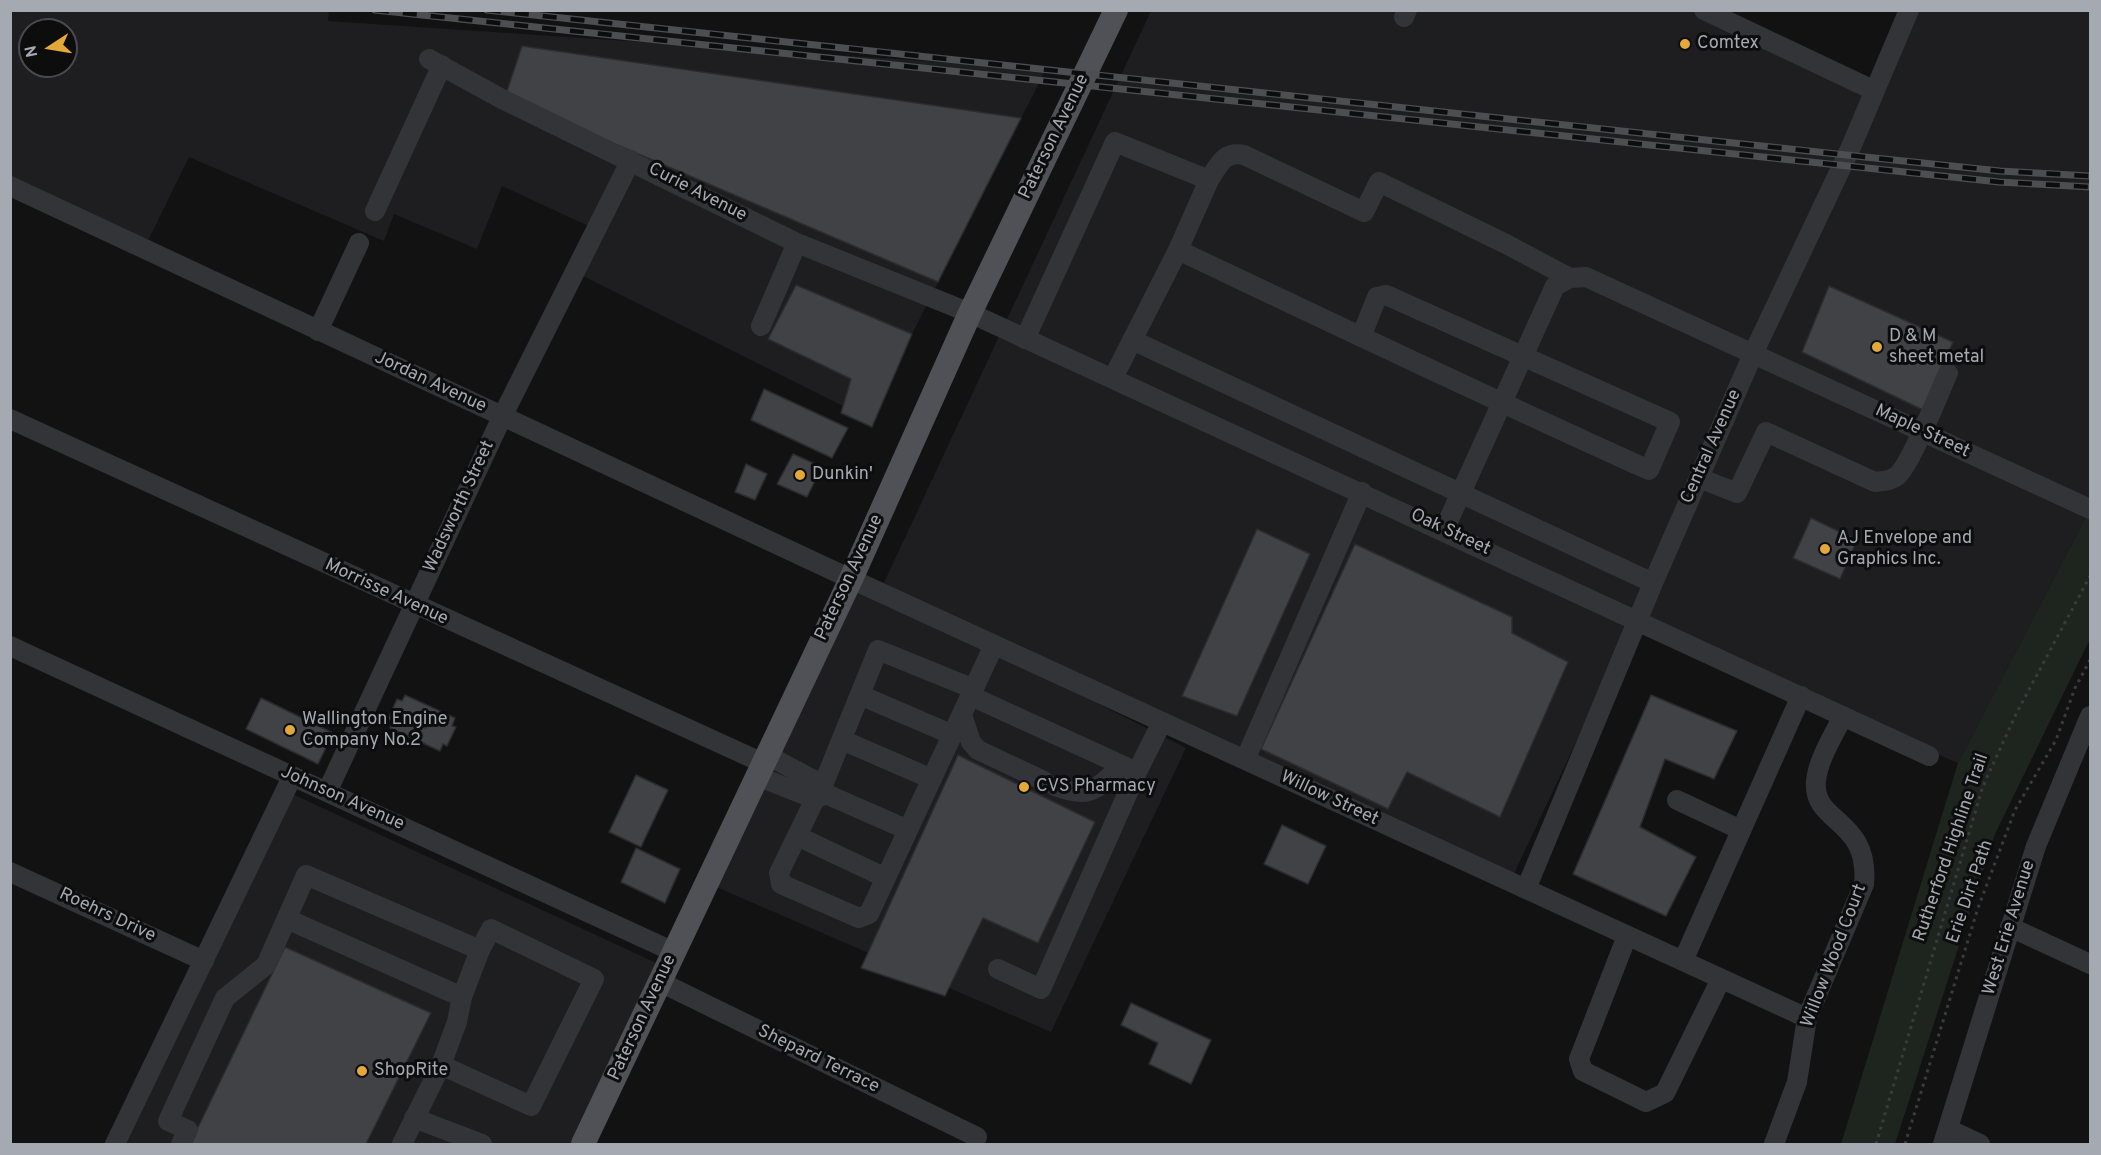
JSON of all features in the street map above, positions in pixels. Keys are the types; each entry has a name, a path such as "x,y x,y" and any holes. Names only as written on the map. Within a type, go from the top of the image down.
{"main road":[{"name":"Paterson Avenue","path":"583,1144 851,579 970,313 1116,10"}],"street":[{"path":"1704,10 1873,90"},
{"name":"Central Avenue","path":"1526,889 1637,620 1699,477 1753,354 1851,147 1873,90 1909,10"},
{"name":"Curie Avenue","path":"375,211 435,62 502,99 798,243 970,313"},
{"path":"1025,339 1116,142 1209,180 1178,250 1113,378"},
{"name":"Maple Street","path":"1209,180 1223,157 1234,153 1244,155 1364,212 1379,182 1570,278 1586,277 2089,509"},
{"name":"Wadsworth Street","path":"327,792 502,417 631,160"},
{"name":"Jordan Avenue","path":"10,186 851,579"},
{"path":"318,331 358,243"},
{"path":"761,326 798,243"},
{"path":"1178,250 1361,337 1501,403 1649,470 1670,422 1386,295 1377,297 1361,337"},
{"path":"1444,530 1555,286 1570,278"},
{"name":"Oak Street","path":"970,313 1362,492 1929,756"},
{"path":"1132,340 1653,583"},
{"path":"1699,477 1737,493 1766,432 1875,482 1886,482 1899,475 1922,433 1948,373"},
{"name":"Morrisse Avenue","path":"10,419 821,793 908,830"},
{"path":"1245,760 1362,492"},
{"name":"Willow Street","path":"851,579 1807,1018"},
{"path":"994,645 972,692 962,715 869,914 859,918 781,884 779,873 821,793 878,650 972,692 1129,768"},
{"name":"Johnson Avenue","path":"10,646 674,952"},
{"path":"860,695 952,735"},
{"path":"1683,961 1801,696"},
{"path":"962,715 971,742 978,750 1074,794 1084,794 1095,790 1129,768"},
{"name":"Willow Wood Court","path":"1774,1144 1797,1082 1807,1018 1864,884 1866,867 1862,849 1854,835 1820,804 1816,792 1819,768 1843,716"},
{"path":"998,969 1041,989 1129,768 1162,722"},
{"name":"West Erie Avenue","path":"1945,1137 2036,846 2088,727"},
{"path":"842,740 932,779"},
{"path":"115,1144 292,777"},
{"path":"1677,800 1741,830"},
{"path":"797,836 885,879"},
{"path":"181,1144 188,1130 168,1121 225,998 266,965 306,875 480,950"},
{"name":"Roehrs Drive","path":"12,878 204,961"},
{"path":"286,919 462,997"},
{"path":"2010,927 2091,964"},
{"path":"402,1144 441,1065 457,1022 462,997 480,950 491,929 594,979 531,1106 441,1065"},
{"path":"1627,936 1579,1059 1583,1071 1646,1102 1665,1093 1720,979"},
{"name":"Shepard Terrace","path":"660,982 977,1137"},
{"path":"414,1118 482,1144"},
{"path":"1945,1137 1980,1144"}],"path":[{"name":"Rutherford Highline Trail","path":"1876,1144 1932,948 1983,786 2016,714 2091,576"},
{"name":"Erie Dirt Path","path":"1905,1144 1978,908 2010,820 2056,740 2075,688 2091,660"}],"shaded area":[{"path":"11,11 329,11 328,21 1046,69 869,419 577,273 597,230 502,186 477,249 394,214 384,241 189,157 143,251 11,192"},
{"path":"1151,11 1723,11 1878,81 1908,11 2090,11 2090,509 1958,763 1632,623 1512,878 881,589"},
{"path":"2090,509 2090,639 1995,834 1895,1144 1841,1144 1958,763"},
{"path":"851,579 1186,748 1051,1032 707,883"},
{"path":"286,791 667,968 583,1144 115,1144"}],"building":[{"path":"522,46 1021,118 938,282 505,97"},
{"path":"796,285 912,334 872,427 841,413 851,379 768,339"},
{"name":"D & M sheet metal","path":"1829,286 1953,342 1923,410 1802,352"},
{"path":"764,389 848,428 832,458 751,420"},
{"name":"Dunkin'","path":"793,454 822,467 807,497 777,484"},
{"path":"746,464 767,474 755,500 735,492"},
{"name":"AJ Envelope and Graphics Inc.","path":"1811,518 1857,540 1840,579 1793,558"},
{"path":"1257,529 1310,554 1237,716 1182,696"},
{"path":"1355,544 1512,617 1512,633 1568,662 1500,817 1407,772 1388,809 1261,749"},
{"path":"405,695 455,718 452,726 456,727 447,746 443,744 440,751 390,728 393,721 388,719 397,699 402,701","holes":["420,719 428,722 426,728 417,725"]},
{"path":"1651,695 1737,731 1714,779 1665,759 1640,827 1696,857 1666,916 1573,874"},
{"path":"261,698 333,733 318,764 246,729"},
{"path":"958,755 1095,822 1038,943 983,918 945,996 861,968"},
{"path":"636,775 668,790 641,847 609,832"},
{"path":"1282,825 1326,846 1308,884 1264,864"},
{"path":"636,848 680,869 665,903 621,882"},
{"path":"285,947 431,1013 366,1144 190,1144"},
{"path":"1131,1003 1211,1040 1191,1084 1149,1064 1158,1043 1121,1025"}],"railway":[{"path":"375,10 1999,182 2090,187"},
{"path":"487,10 2000,171 2090,176"}],"place":[{"name":"Comtex","path":"1685,44"},
{"name":"D & M sheet metal","path":"1877,347"},
{"name":"Dunkin'","path":"800,475"},
{"name":"AJ Envelope and Graphics Inc.","path":"1825,549"},
{"name":"Wallington Engine Company No.2","path":"290,730"},
{"name":"CVS Pharmacy","path":"1024,787"},
{"name":"ShopRite","path":"362,1071"}]}
